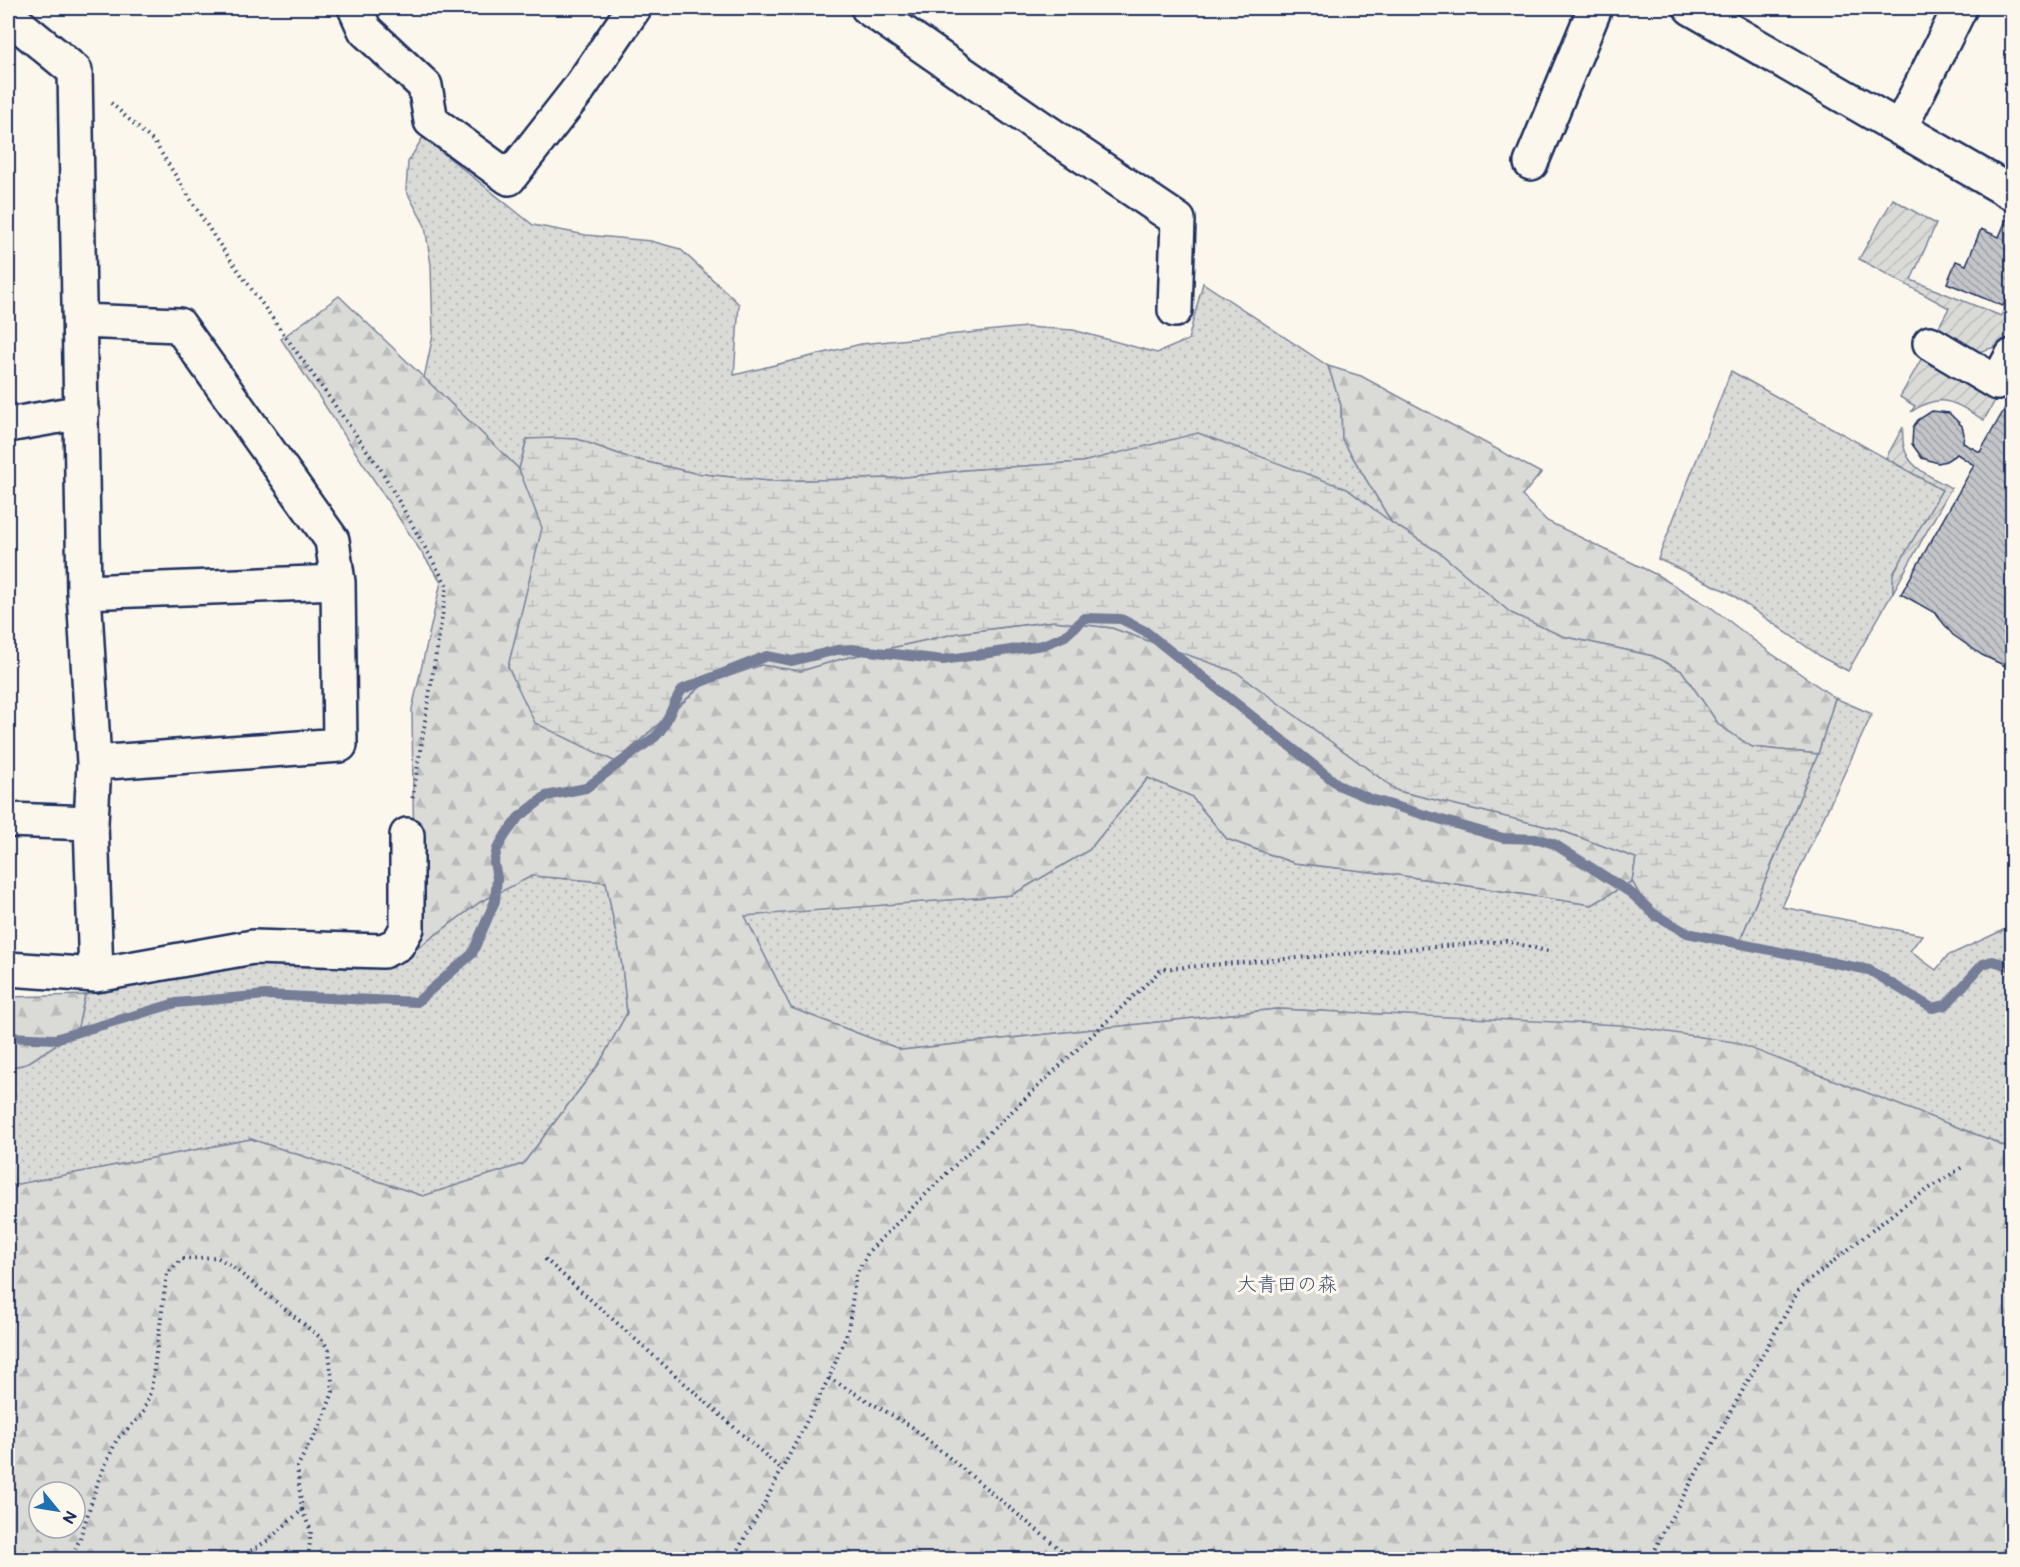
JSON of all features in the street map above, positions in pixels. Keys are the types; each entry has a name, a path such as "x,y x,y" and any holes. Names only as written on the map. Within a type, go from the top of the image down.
{"street":[{"path":"355,8 365,30 425,86 431,121 510,178 578,90 634,8"},
{"path":"868,8 1178,220 1176,310"},
{"path":"1531,163 1595,8"},
{"path":"1691,8 2013,193"},
{"path":"1900,128 1960,8"},
{"path":"8,16 75,70 84,592 94,763 91,823 96,975"},
{"path":"81,321 179,325 332,540 338,582 340,745 94,763"},
{"path":"1930,344 1997,382 2013,356"},
{"path":"8,425 82,412"},
{"path":"84,592 338,582"},
{"path":"8,820 91,823"},
{"path":"8,969 96,975 253,947 383,951 398,944 408,928 407,835"}],"path":[{"path":"75,70 155,143 215,238 381,470 447,586 407,835"},
{"path":"732,1560 829,1378 848,1331 856,1274 868,1251 1162,969 1506,941 1551,952"},
{"path":"1651,1560 1661,1536 1800,1288 1904,1205 1964,1166"},
{"path":"70,1560 80,1541 99,1479 117,1439 142,1415 151,1390 167,1274 182,1259 217,1257 321,1338 328,1350 333,1392 321,1424 297,1467 302,1510 311,1531 308,1560"},
{"path":"545,1259 782,1470"},
{"path":"829,1378 912,1426 1073,1560"},
{"path":"236,1560 267,1541 302,1510"}],"green space":[{"path":"423,137 533,225 586,235 651,241 680,249 739,304 734,375 861,344 1026,327 1073,330 1157,353 1188,340 1203,283 1328,366 1341,405 1342,439 1392,523 1347,489 1139,449 1082,462 965,470 898,478 768,481 694,473 630,458 577,439 527,439 519,469 424,378 433,335 431,265 425,226 406,190 408,162"},
{"path":"1893,199 1936,224 1911,280 2001,316 2012,290 2012,330 2005,344 1972,354 1936,332 1949,308 1859,259"},
{"name":"大青田の森","path":"339,296 519,469 543,527 508,667 616,762 703,685 761,665 801,671 841,659 958,633 1054,621 1112,628 1237,672 1398,791 1557,829 1636,858 1632,881 1592,905 1398,875 1294,863 1227,839 1191,796 1148,778 1089,850 1012,895 745,916 791,1008 902,1050 1277,1009 1621,1025 1734,1042 1991,1140 2012,1151 2012,1559 8,1560 8,1186 251,1139 423,1196 523,1164 599,1064 627,1013 622,965 606,882 532,876 480,902 415,950 412,709 441,582 281,339"},
{"path":"1923,356 1997,397 1984,420 1957,405 1940,401 1922,405 1911,412 1915,406 1900,397"},
{"path":"1328,366 1361,376 1541,473 1522,496 1547,521 1657,575 1712,608 1835,698 1818,754 1752,747 1719,725 1682,671 1653,656 1562,636 1510,613 1440,553 1392,523 1342,439 1341,405"},
{"path":"1731,371 1942,490 1894,574 1893,592 1848,671 1823,658 1728,592 1658,559"},
{"path":"1903,427 1903,440 1909,459 1922,472 1951,488 1893,592 1893,574 1942,490 1886,458"},
{"path":"1198,433 1347,489 1392,523 1440,553 1511,613 1562,636 1653,656 1682,671 1719,725 1752,747 1818,754 1738,945 1654,920 1632,881 1636,858 1557,829 1398,791 1236,672 1112,628 1054,621 958,633 841,659 801,671 761,665 702,685 616,762 535,723 508,667 542,528 519,469 527,439 577,439 630,458 694,473 768,481 898,478 965,470 1082,462"},
{"path":"1835,698 1872,714 1782,907 1922,935 1910,951 1936,970 1947,956 2012,926 2012,1151 1991,1140 1435,1017 1277,1009 902,1050 791,1008 744,915 1012,895 1089,850 1148,778 1191,796 1227,839 1294,863 1398,875 1592,905 1632,881 1654,920 1738,945 1818,754"},
{"path":"532,876 606,882 622,965 627,1013 599,1064 523,1164 423,1196 251,1139 8,1186 8,1068 26,1064 76,1031 85,995 161,976 272,961 415,950 480,902"},
{"path":"85,995 77,1031 26,1064 8,1068 8,997"}],"building":[{"path":"2007,218 2012,220 2012,285 2003,306 1947,283 1956,261 1966,265 1981,229 1999,237"},
{"path":"2012,396 2012,669 1982,655 1953,635 1935,613 1901,594 1974,465 1957,454 1938,463 1922,458 1912,444 1913,427 1918,420 1932,411 1949,413 1962,426 1963,443 1980,452"}],"waterway":[{"path":"8,1037 55,1039 176,1003 265,995 417,1002 472,954 495,901 497,878 494,862 497,849 518,818 546,796 586,788 655,737 664,726 683,689 767,656 792,661 837,650 852,649 943,660 1043,645 1065,636 1085,618 1121,619 1145,631 1340,786 1371,799 1503,838 1539,839 1554,844 1631,893 1654,914 1687,933 1869,970 1932,1008 1946,1005 1983,964 1993,961 2012,967"}]}
